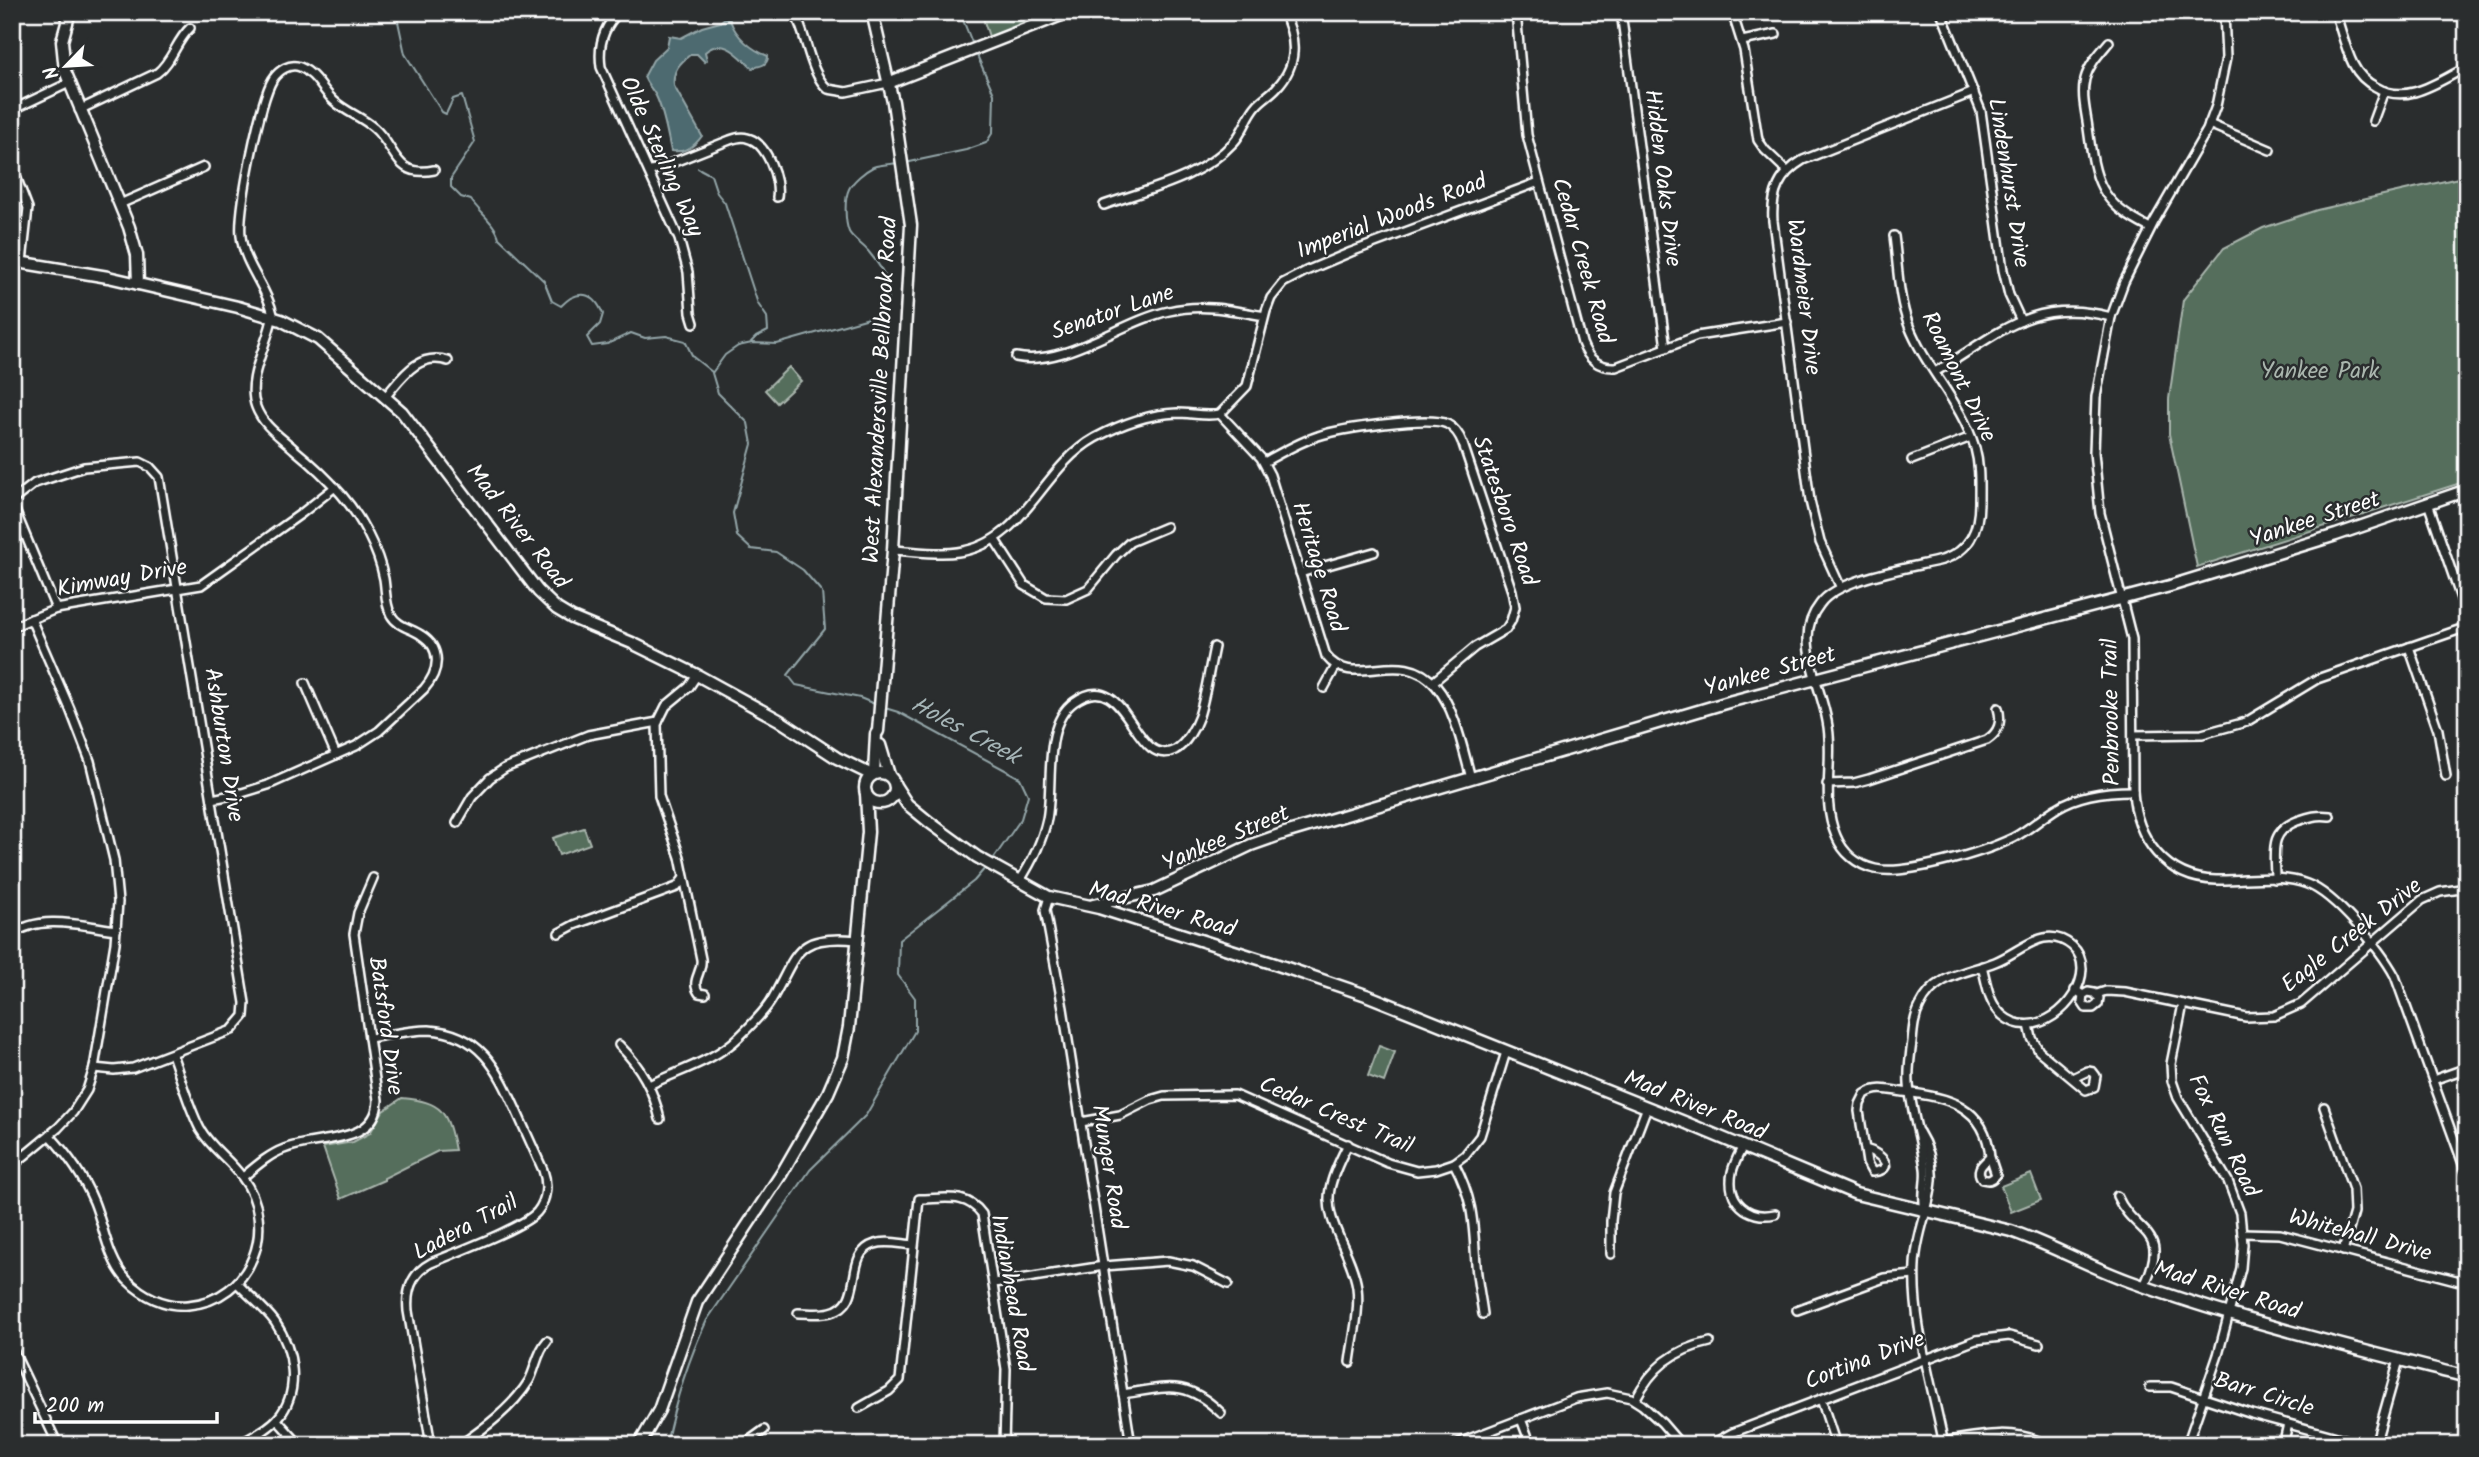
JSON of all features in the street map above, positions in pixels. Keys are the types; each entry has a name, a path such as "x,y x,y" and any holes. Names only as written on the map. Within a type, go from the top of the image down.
{"street":[{"path":"70,12 62,50 69,83 134,244 138,284"},
{"name":"Olde Sterling Way","path":"620,12 610,22 602,39 601,67 685,259 694,323"},
{"path":"794,12 801,25 817,76 828,89 846,92 888,83 1069,12"},
{"name":"West Alexandersville Bellbrook Road","path":"872,12 901,146 910,209 911,241 893,550 883,686 873,774"},
{"path":"1104,205 1189,175 1217,158 1234,142 1256,106 1284,80 1290,66 1294,41 1283,12"},
{"name":"Cedar Creek Road","path":"1516,12 1525,117 1539,182 1582,343 1589,358 1604,367 1616,367 1707,333 1787,322"},
{"name":"Hidden Oaks Drive","path":"1621,12 1666,348"},
{"path":"1732,12 1742,41 1758,139 1765,150 1787,171 1802,160 1974,92"},
{"name":"Lindenhurst Drive","path":"1941,12 1974,92 1984,129 2003,271 2009,295 2021,321"},
{"name":"Penbrooke Trail","path":"2224,12 2224,71 2209,124 2131,267 2111,317 2098,377 2094,452 2103,532 2132,639 2133,792 2136,815 2141,831 2153,850 2175,869 2192,877 2212,880 2275,878 2308,884 2330,897 2395,976 2467,1175"},
{"path":"2335,12 2356,69 2369,83 2384,92 2402,94 2420,91 2467,66"},
{"path":"79,110 157,74 190,28"},
{"path":"1742,41 1776,34"},
{"path":"2109,42 2092,63 2084,88 2094,171 2102,189 2116,207 2150,228"},
{"path":"212,799 268,785 336,755 379,732 434,676 436,655 430,643 418,633 398,624 391,614 376,554 353,510 335,487 268,426 255,405 254,383 273,318 270,303 255,277 244,249 241,224 264,102 272,81 280,71 290,66 304,69 335,102 376,129 400,164 412,170 434,170"},
{"path":"12,110 69,83"},
{"path":"2373,121 2384,92"},
{"path":"2209,124 2270,150"},
{"path":"649,172 730,140 750,138 764,152 776,178 777,197"},
{"path":"12,166 28,208 17,261"},
{"path":"120,204 204,166"},
{"name":"Wardmeier Drive","path":"1787,171 1778,184 1772,209 1810,501 1820,542 1840,586"},
{"name":"Imperial Woods Road","path":"1220,414 1248,386 1269,303 1278,288 1288,280 1539,182"},
{"name":"Roamont Drive","path":"1894,236 1905,314 1915,339 1962,417 1971,437 1979,468 1979,517 1975,533 1955,555 1840,586 1822,600 1814,612 1808,644 1829,733 1827,784 1832,824 1841,846 1857,862 1875,869 1936,863 2005,842 2075,799 2102,792 2133,792"},
{"name":"Mad River Road","path":"17,261 138,284 273,318 318,339 386,396 417,430 538,591 557,609 697,675 779,720 837,758 873,774"},
{"name":"Senator Lane","path":"1016,357 1032,359 1063,352 1154,314 1189,307 1230,309 1265,316"},
{"path":"1935,372 2021,321 2043,313 2065,309 2111,317"},
{"path":"386,396 419,362 434,358 448,361"},
{"path":"893,550 958,552 995,540 1023,513 1057,469 1092,440 1126,423 1154,415 1220,414"},
{"name":"Heritage Road","path":"1220,414 1264,462 1274,486 1323,650 1336,666 1348,671 1396,666 1424,675 1433,682"},
{"name":"Statesboro Road","path":"1264,462 1306,441 1327,434 1426,420 1446,423 1457,432 1509,580 1515,607 1506,629 1475,647 1433,682"},
{"path":"1912,460 1971,437"},
{"name":"Ashburton Drive","path":"12,502 35,483 75,469 124,462 145,464 155,471 161,483 245,1010 240,1023 232,1030 172,1054 123,1070 94,1068"},
{"name":"Kimway Drive","path":"12,627 56,609 194,587 207,582 335,487"},
{"name":"Yankee Street","path":"1089,906 1154,891 1270,838 1816,678 2122,599 2290,549 2467,490"},
{"path":"12,502 56,609"},
{"path":"2428,503 2467,616"},
{"path":"995,540 1024,585 1046,598 1066,599 1088,589 1130,542 1166,527"},
{"path":"1300,573 1374,552"},
{"path":"12,1166 50,1136 81,1101 87,1090 94,1068 118,902 114,860 93,773 70,709 31,619"},
{"path":"2133,735 2202,734 2246,722 2317,678 2467,627"},
{"path":"1019,882 1034,858 1042,836 1048,809 1054,740 1059,721 1069,706 1085,696 1102,694 1115,702 1149,747 1164,753 1175,750 1190,733 1199,714 1214,647"},
{"path":"2409,647 2438,730 2446,776"},
{"path":"1324,688 1336,666"},
{"path":"697,675 689,687 666,706 658,722 659,796 673,832 702,965 694,982 699,993 705,994"},
{"path":"1433,682 1449,706 1471,778"},
{"path":"305,683 336,755"},
{"path":"1827,784 1854,783 1869,779 1987,740 1998,728 1998,708"},
{"path":"457,823 472,797 490,778 505,768 588,735 658,722"},
{"name":"West Alexandersville Bellbrook Road","path":"878,731 883,758 896,787"},
{"name":"Mad River Road","path":"837,758 865,789"},
{"path":"639,1445 659,1410 688,1323 703,1290 782,1173 836,1076 846,1047 868,832 865,789 873,774 881,772 889,775"},
{"path":"868,832 873,817 893,797 896,787"},
{"name":"Mad River Road","path":"896,787 904,801 977,857 1049,897 1089,906 1310,975 1395,1006 1856,1194 1995,1226 2035,1239 2103,1271 2229,1314 2467,1377"},
{"path":"865,789 870,800 885,803"},
{"name":"Mad River Road","path":"885,803 929,822"},
{"path":"2275,878 2274,848 2280,832 2288,824 2310,816 2330,816"},
{"name":"Batsford Drive","path":"243,1177 284,1148 354,1134 370,1122 376,1113 378,1100 354,934 357,916 373,878"},
{"path":"559,933 677,887 684,878"},
{"name":"Eagle Creek Drive","path":"2097,994 2125,992 2246,1017 2281,1014 2309,997 2422,900 2440,892 2467,888"},
{"name":"Munger Road","path":"1049,897 1045,910 1131,1445"},
{"path":"12,935 28,925 44,922 116,930"},
{"path":"1982,967 1989,995 1999,1011 2009,1019 2029,1025 2051,1018 2066,1004 2081,977 2081,958 2069,944 2056,937 2037,939 2006,958 1961,972 1940,982 1919,1006 1912,1035 1909,1067 1910,1092 1925,1169 1922,1199 1925,1209 1916,1247 1914,1275 1916,1304 1944,1443 1991,1435 2010,1435 2029,1437 2047,1445"},
{"path":"649,1085 720,1051 738,1038 770,1002 788,966 802,949 826,939 857,940"},
{"path":"2075,990 2083,995"},
{"path":"2091,992 2097,994 2099,1003 2093,1008 2084,1006 2083,995 2091,992"},
{"name":"Fox Run Road","path":"2183,1004 2171,1064 2172,1082 2178,1098 2228,1181 2237,1206 2242,1233 2241,1268 2187,1445"},
{"path":"2029,1025 2039,1051 2059,1071 2073,1078"},
{"name":"Ladera Trail","path":"369,1038 434,1031 458,1037 478,1049 492,1063 501,1078 546,1183 543,1201 531,1217 425,1266 412,1282 408,1295 408,1311 431,1445"},
{"path":"619,1045 636,1064 649,1085 660,1119"},
{"path":"1483,1314 1473,1211 1465,1183 1454,1163 1470,1150 1480,1136 1506,1052"},
{"path":"50,1136 81,1174 116,1264 125,1278 138,1290 167,1304 189,1306 219,1296 237,1283 249,1267 257,1249 259,1236 256,1208 243,1177 217,1152 201,1130 172,1054"},
{"path":"2433,1080 2467,1068"},
{"path":"1865,1149 1859,1111 1863,1097 1869,1091 1882,1088 1938,1096 1963,1107 1983,1132 1988,1142 1990,1157"},
{"name":"Cedar Crest Trail","path":"1081,1122 1120,1115 1164,1096 1228,1094 1242,1097 1406,1169 1427,1171 1454,1163"},
{"path":"1611,1254 1614,1193 1647,1107"},
{"path":"2324,1107 2351,1181 2355,1201 2343,1251"},
{"path":"1348,1144 1335,1172 1329,1196 1331,1216 1349,1256 1357,1286 1357,1309 1350,1362"},
{"path":"1743,1146 1732,1170 1731,1186 1734,1197 1749,1213 1763,1216 1775,1214"},
{"path":"2118,1196 2125,1209 2148,1233 2153,1246 2154,1262 2144,1286"},
{"name":"Indianhead Road","path":"913,1245 919,1199 965,1199 975,1205 982,1214 1006,1369 1004,1445"},
{"name":"Whitehall Drive","path":"2242,1233 2280,1234 2467,1283"},
{"path":"798,1313 830,1312 846,1303 854,1287 857,1260 869,1246 884,1242 913,1245 900,1380 889,1391 859,1408"},
{"path":"994,1283 1156,1261 1184,1264 1228,1284"},
{"path":"1797,1310 1876,1280 1914,1275"},
{"path":"237,1283 274,1321 285,1340 293,1385 289,1403 277,1420 237,1445"},
{"name":"Cortina Drive","path":"1710,1445 1732,1433 1985,1337 2009,1336 2039,1344"},
{"path":"460,1445 515,1400 530,1379 541,1348 547,1341"},
{"path":"1634,1400 1645,1380 1660,1364 1679,1351 1710,1342"},
{"path":"12,1348 58,1445"},
{"path":"2375,1445 2399,1360"},
{"name":"Barr Circle","path":"2150,1387 2171,1387 2288,1424 2366,1445"},
{"path":"1123,1394 1180,1388 1196,1393 1222,1413"},
{"path":"1454,1445 1586,1395 1607,1393 1634,1400 1655,1416 1681,1445"},
{"path":"1821,1399 1836,1445"},
{"path":"1521,1419 1531,1445"},
{"path":"277,1420 300,1445"},
{"path":"2283,1445 2288,1424"},
{"path":"743,1445 764,1430"}],"green space":[{"path":"981,12 1069,12 991,43"},
{"name":"Yankee Park","path":"2467,176 2467,481 2197,567 2169,434 2169,399 2183,300 2224,248 2263,228 2317,210"},
{"path":"789,367 801,381 777,403 765,390"},
{"path":"584,828 590,844 559,855 553,838"},
{"path":"1379,1046 1395,1052 1384,1082 1368,1076"},
{"path":"402,1098 426,1102 441,1111 446,1117 455,1150 438,1151 341,1199 323,1147 353,1142 370,1133 383,1111"},
{"path":"2031,1174 2041,1200 2011,1212 2001,1186"}],"water":[{"path":"725,18 730,20 745,42 768,56 767,62 752,68 736,53 719,46 705,52 705,62 697,54 691,54 683,61 676,71 674,86 702,136 689,148 671,151 659,102 644,77 653,60 667,47 669,36 681,38"}],"waterway":[{"path":"396,12 405,54 442,112 446,114 453,99 462,96 475,142 451,178 451,187 461,197 471,200 491,223 499,238 544,281 552,301 561,306 579,295 585,295 595,301 603,314 600,324 587,337 592,346 607,344 631,333 645,338 666,336 685,341 693,357 712,372"},
{"path":"962,12 973,45"},
{"path":"905,163 986,143 993,132 994,94 976,53"},
{"name":"Holes Creek","path":"877,705 860,698 796,685 788,675 825,629 822,592 803,570 776,552 751,549 737,536 733,513 752,444 748,423 718,393 712,373 725,355 738,346 752,343 777,344 876,316 884,308 888,300 888,283 874,259 849,232 846,199 851,186 866,171 876,166 899,163"},
{"path":"698,168 711,175 717,193 725,203 758,304 767,317 768,331 751,342"},
{"name":"Holes Creek","path":"885,708 898,712 1020,778 1028,795 1021,819 992,861"},
{"name":"Holes Creek","path":"666,1445 683,1381 707,1320 810,1170 866,1115 915,1031 915,998 898,975 899,940 974,881 986,867"}]}
